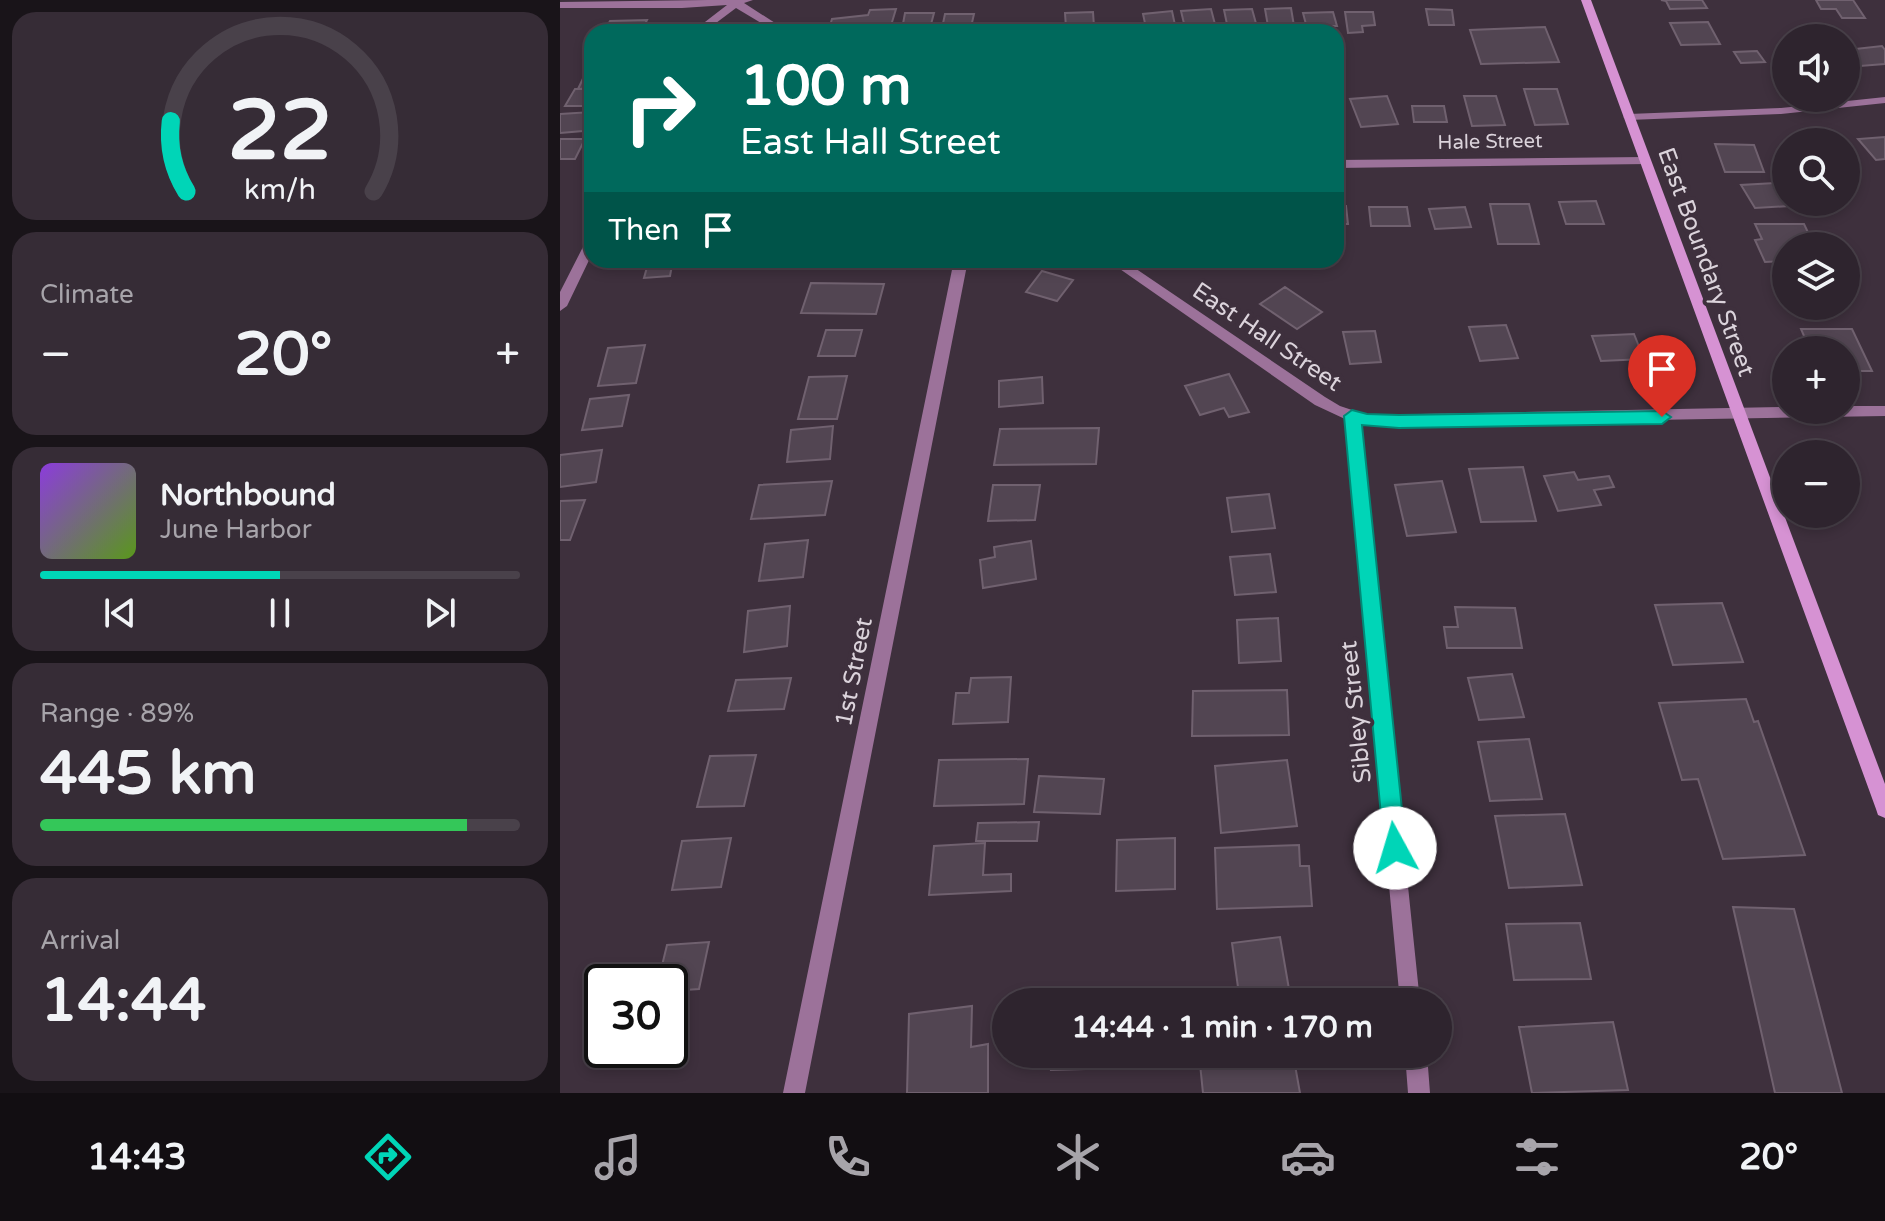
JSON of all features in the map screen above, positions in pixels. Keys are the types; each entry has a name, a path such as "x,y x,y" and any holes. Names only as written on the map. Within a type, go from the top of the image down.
{"main road":[{"name":"East Boundary Street","path":"1586,0 1885,809"}],"street":[{"path":"560,5 736,3 748,0"},
{"path":"708,24 736,3"},
{"path":"736,3 771,24"},
{"path":"1629,117 1781,111 1885,100"},
{"name":"Hale Street","path":"1344,164 1644,161"},
{"path":"560,306 584,257"},
{"name":"1st Street","path":"794,1093 959,268"},
{"name":"East Hall Street","path":"1126,268 1320,401 1367,420 1399,422 1885,411"},
{"name":"Sibley Street","path":"1352,416 1409,988"},
{"path":"1417,1068 1419,1093"}],"building":[{"path":"1661,0 1702,0 1707,8 1670,9 1666,1"},
{"path":"1816,0 1853,0 1865,18 1842,18 1836,9 1821,9"},
{"path":"1291,8 1294,24 1268,24 1265,9"},
{"path":"896,9 891,24 830,24 832,19 868,15 870,10"},
{"path":"1211,9 1215,24 1184,24 1181,11"},
{"path":"1252,9 1256,24 1227,24 1224,10"},
{"path":"1426,9 1452,10 1454,25 1429,25"},
{"path":"1172,11 1175,24 1145,24 1143,14"},
{"path":"1093,12 1094,24 1066,24 1065,13"},
{"path":"1333,12 1336,24 1306,24 1303,13"},
{"path":"1345,12 1373,12 1375,25 1362,26 1363,32 1348,33"},
{"path":"905,13 934,13 931,24 903,24"},
{"path":"945,14 974,14 972,24 943,24"},
{"path":"647,20 645,24 608,24 610,21"},
{"path":"1708,22 1720,44 1681,45 1670,23"},
{"path":"1545,27 1559,62 1481,64 1470,30"},
{"path":"1882,46 1885,64 1860,66 1860,48"},
{"path":"1757,51 1765,62 1741,63 1734,52"},
{"path":"575,89 584,89 584,106 565,106"},
{"path":"1524,89 1557,89 1568,124 1535,125"},
{"path":"1387,96 1398,124 1361,127 1350,99"},
{"path":"1464,96 1496,96 1505,125 1472,126"},
{"path":"1412,106 1444,106 1447,122 1414,122"},
{"path":"584,112 583,131 560,133 560,114"},
{"path":"1885,137 1885,159 1876,160 1860,139"},
{"path":"560,139 584,139 575,159 560,159"},
{"path":"1715,144 1754,145 1764,172 1725,172"},
{"path":"1772,183 1772,207 1755,208 1741,185"},
{"path":"1596,201 1604,224 1566,224 1559,202"},
{"path":"1490,204 1529,204 1539,244 1498,244"},
{"path":"1344,206 1346,206 1348,224 1344,224"},
{"path":"1369,207 1407,207 1410,226 1371,226"},
{"path":"1465,207 1471,227 1435,229 1429,209"},
{"path":"1755,224 1804,224 1808,232 1772,232 1772,262 1765,262 1755,240 1762,239"},
{"path":"647,268 672,268 670,276 644,278"},
{"path":"1042,271 1073,280 1057,301 1026,292"},
{"path":"811,283 884,284 876,314 801,313"},
{"path":"1285,287 1322,312 1297,329 1260,304"},
{"path":"1506,325 1518,358 1480,361 1469,327"},
{"path":"1801,329 1852,329 1855,336 1804,336"},
{"path":"826,330 862,330 855,356 818,356"},
{"path":"1375,331 1381,362 1350,364 1343,332"},
{"path":"1634,334 1644,359 1601,361 1592,336"},
{"path":"645,345 636,383 598,386 608,348"},
{"path":"1860,346 1872,371 1860,371"},
{"path":"1229,374 1249,412 1229,417 1224,408 1200,415 1185,386"},
{"path":"847,376 837,419 798,419 809,377"},
{"path":"1042,377 1043,403 999,407 999,381"},
{"path":"629,395 622,426 582,430 590,399"},
{"path":"833,426 830,459 787,462 791,430"},
{"path":"1099,428 1096,464 994,465 1000,429"},
{"path":"602,450 596,482 560,487 560,455"},
{"path":"1523,467 1536,521 1481,522 1469,469"},
{"path":"1574,472 1578,480 1609,476 1614,487 1594,490 1601,505 1558,511 1544,476"},
{"path":"832,481 825,515 751,519 759,485"},
{"path":"1442,481 1456,532 1407,536 1395,485"},
{"path":"993,485 1040,485 1035,520 988,521"},
{"path":"1269,494 1275,528 1232,532 1227,498"},
{"path":"585,500 570,540 560,540 560,501"},
{"path":"808,540 803,577 759,581 765,544"},
{"path":"1031,541 1036,579 983,588 980,560 995,557 994,547"},
{"path":"1270,554 1276,592 1235,595 1230,557"},
{"path":"1722,603 1743,662 1673,665 1655,605"},
{"path":"790,606 787,646 744,652 748,611"},
{"path":"1455,607 1515,608 1522,648 1447,648 1444,627 1458,627"},
{"path":"1278,618 1281,661 1239,663 1237,620"},
{"path":"1512,674 1524,717 1479,720 1468,678"},
{"path":"1011,677 1008,722 953,724 956,693 969,693 971,678"},
{"path":"791,678 784,709 728,711 736,680"},
{"path":"1287,690 1289,735 1192,736 1193,691"},
{"path":"1746,699 1754,722 1758,721 1805,855 1723,859 1698,779 1682,780 1659,703"},
{"path":"1529,739 1542,799 1490,801 1478,742"},
{"path":"756,755 744,806 697,807 710,756"},
{"path":"1028,759 1024,804 934,806 939,760"},
{"path":"1287,760 1297,826 1221,833 1215,766"},
{"path":"1039,776 1104,779 1100,814 1034,812"},
{"path":"1565,814 1582,885 1509,888 1495,816"},
{"path":"1039,822 1037,841 976,841 978,823"},
{"path":"731,838 721,887 672,890 682,841"},
{"path":"1175,838 1175,889 1116,891 1117,840"},
{"path":"985,843 983,875 1011,874 1011,891 929,895 934,846"},
{"path":"1299,845 1300,866 1309,866 1312,906 1217,909 1215,848"},
{"path":"1733,907 1794,909 1842,1093 1775,1093"},
{"path":"1580,923 1591,979 1514,980 1506,924"},
{"path":"1280,937 1289,988 1238,988 1232,943"},
{"path":"709,942 699,989 688,990 688,964 662,964 667,945"},
{"path":"972,1006 971,1047 988,1044 988,1093 907,1093 909,1014"},
{"path":"1613,1022 1628,1090 1532,1093 1519,1027"},
{"path":"1051,1068 1085,1068 1085,1069"},
{"path":"1200,1068 1296,1068 1300,1093 1203,1093"}],"route":[{"path":"1395,848 1352,416 1399,422 1662,417"}]}
